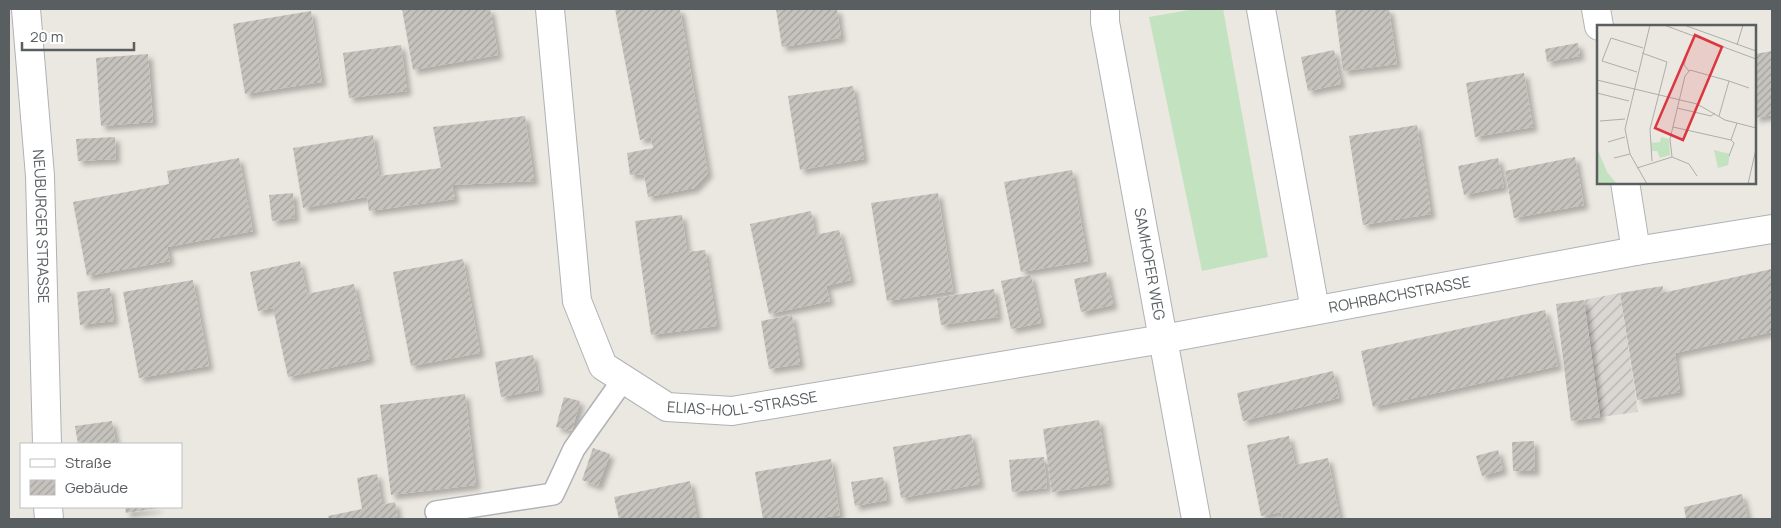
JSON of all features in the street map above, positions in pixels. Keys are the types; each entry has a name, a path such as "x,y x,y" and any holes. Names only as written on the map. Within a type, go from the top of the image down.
{"street":[{"name":"NEUBURGER STRASSE","path":"26,9 40,176 47,443"},
{"name":"ELIAS-HOLL-STRASSE","path":"550,9 577,301 603,366 667,407 732,411 1163,339"},
{"name":"SAMHOFER WEG","path":"1105,9 1107,32 1196,519"},
{"path":"1261,9 1315,310"},
{"path":"1596,9 1599,25"},
{"path":"1625,184 1636,251"},
{"name":"ROHRBACHSTRASSE","path":"1163,339 1636,251 1772,229"}],"lane":[{"path":"436,512 553,494 574,449 624,380"}],"shaded area":[{"path":"1620,293 1638,412 1600,417 1584,300"}],"green space":[{"path":"1195,9 1223,9 1268,257 1202,271 1149,17"}],"building":[{"path":"402,9 490,9 498,55 413,70"},
{"path":"615,9 680,9 708,173 694,188 648,197 644,174 630,175 627,153 653,148 651,137 640,140"},
{"path":"776,9 837,9 841,38 782,47"},
{"path":"1335,9 1389,9 1397,64 1343,71"},
{"path":"311,11 322,82 245,94 233,24"},
{"path":"1578,43 1580,56 1547,62 1545,49"},
{"path":"401,45 407,91 349,98 343,53"},
{"path":"1334,50 1341,84 1308,91 1301,57"},
{"path":"1772,51 1772,115 1756,118 1756,54"},
{"path":"148,54 153,122 101,126 96,58"},
{"path":"1524,73 1533,127 1475,137 1466,83"},
{"path":"853,86 864,159 800,170 788,96"},
{"path":"525,116 534,181 452,185 455,199 369,211 367,197 303,208 293,148 373,135 379,176 441,168 433,127"},
{"path":"1417,125 1431,214 1363,225 1349,136"},
{"path":"115,137 116,159 78,161 76,139"},
{"path":"1575,157 1584,205 1514,218 1505,171"},
{"path":"239,158 253,231 167,247 170,261 87,276 73,202 169,184 167,171"},
{"path":"1498,158 1504,187 1464,195 1458,166"},
{"path":"1072,170 1088,261 1021,272 1004,182"},
{"path":"293,193 295,218 272,221 269,195"},
{"path":"938,193 953,291 887,301 871,203"},
{"path":"811,211 815,235 839,230 851,280 826,286 830,301 769,314 750,224"},
{"path":"682,215 687,252 705,250 717,326 651,335 635,221"},
{"path":"463,259 480,353 411,366 393,272"},
{"path":"300,261 307,294 354,284 370,359 288,377 273,308 258,311 250,272"},
{"path":"1772,269 1772,332 1675,353 1680,392 1637,400 1620,293 1663,286 1662,293"},
{"path":"1106,272 1113,305 1081,312 1074,279"},
{"path":"1031,275 1041,323 1011,329 1001,281"},
{"path":"193,280 209,366 139,378 123,292"},
{"path":"110,288 114,321 80,325 77,292"},
{"path":"994,289 998,317 941,325 937,298"},
{"path":"1584,300 1600,417 1571,421 1556,304"},
{"path":"1545,310 1558,366 1373,407 1361,351"},
{"path":"792,315 800,364 769,369 761,321"},
{"path":"533,355 539,390 501,397 495,362"},
{"path":"1333,371 1339,398 1243,421 1237,393"},
{"path":"465,394 476,485 391,495 380,405"},
{"path":"564,397 580,401 572,431 556,427"},
{"path":"1099,420 1109,483 1052,492 1043,429"},
{"path":"112,421 116,443 78,443 75,426"},
{"path":"971,434 980,484 901,498 893,447"},
{"path":"1289,436 1295,465 1328,458 1340,519 1283,519 1281,512 1261,516 1247,445"},
{"path":"1534,441 1535,471 1513,471 1512,442"},
{"path":"593,448 610,454 598,486 582,480"},
{"path":"1498,450 1503,470 1482,476 1476,456"},
{"path":"1044,457 1047,488 1012,492 1009,460"},
{"path":"831,459 840,515 814,519 763,519 755,472"},
{"path":"377,474 382,505 395,502 398,519 329,519 328,516 362,509 357,478"},
{"path":"883,477 887,500 855,506 851,482"},
{"path":"690,481 697,519 619,519 614,497"},
{"path":"1742,494 1748,519 1686,519 1684,507"},
{"path":"125,508 158,508 126,513"}]}
